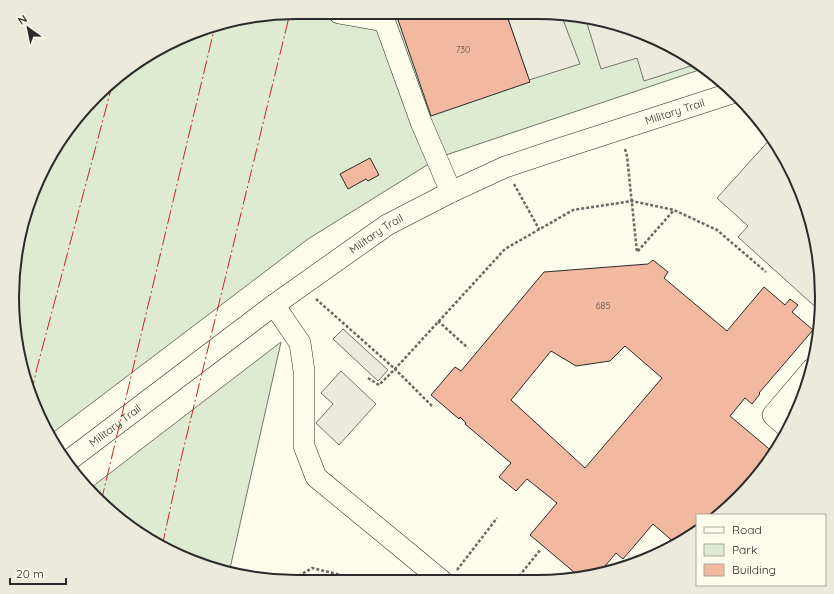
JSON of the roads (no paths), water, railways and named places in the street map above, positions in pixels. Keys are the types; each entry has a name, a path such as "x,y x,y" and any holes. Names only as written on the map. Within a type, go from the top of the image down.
{"street":[{"path":"384,19 421,122 451,192"},
{"name":"Military Trail","path":"71,459 274,305 387,224 505,167 728,94"},
{"path":"274,305 300,343 304,371 304,446 316,477 445,575"},
{"path":"784,424 773,415 802,381"}]}
